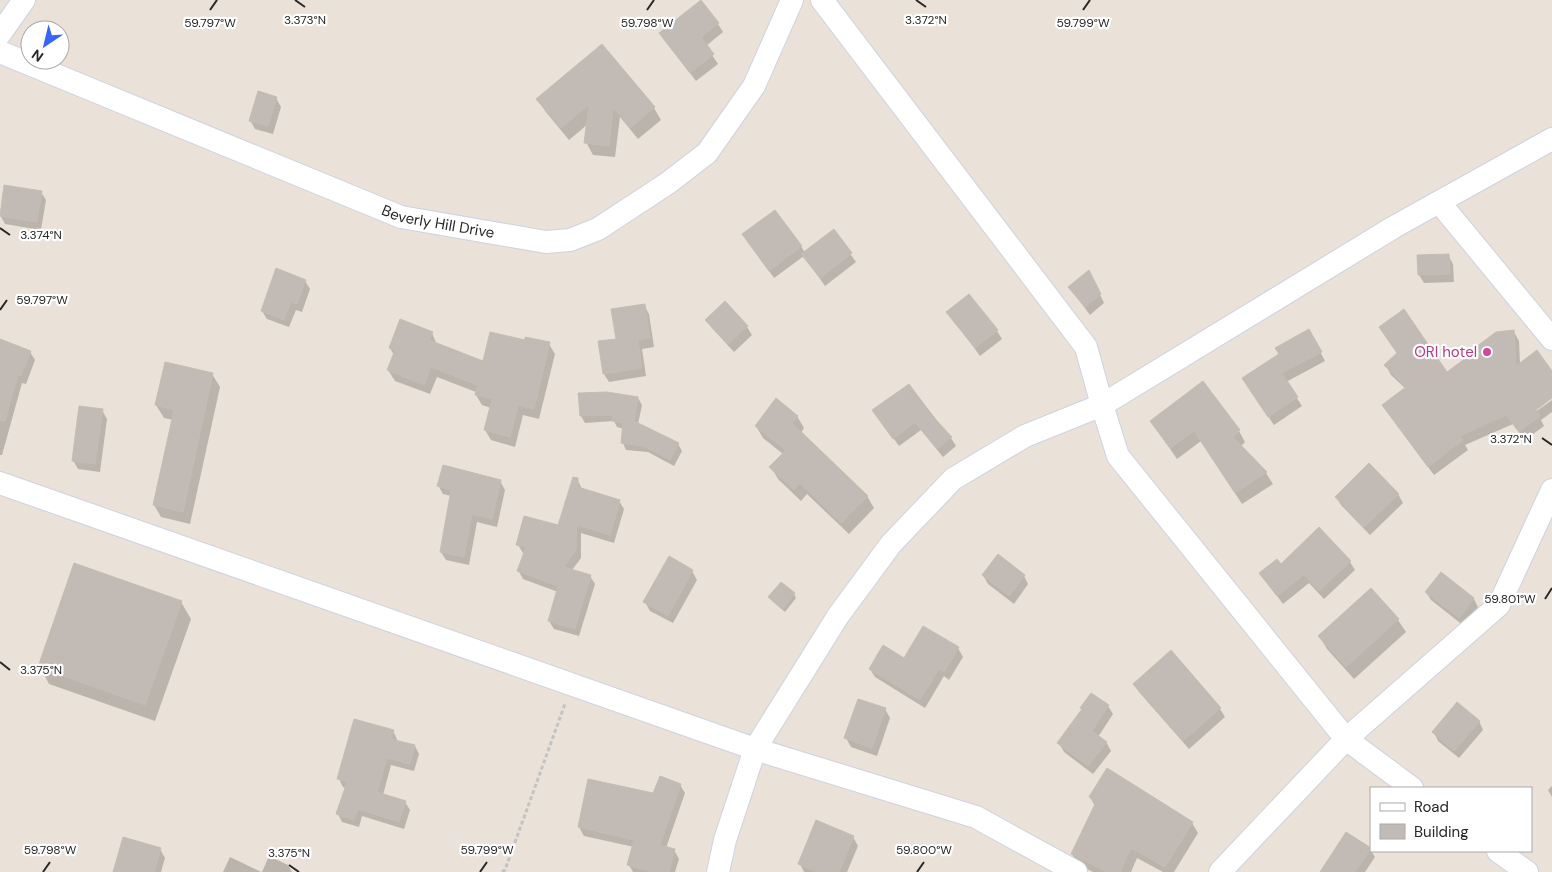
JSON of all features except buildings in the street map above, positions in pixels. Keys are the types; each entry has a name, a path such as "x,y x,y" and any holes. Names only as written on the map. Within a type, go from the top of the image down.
{"street":[{"path":"0,34 24,0"},
{"name":"Beverly Hill Drive","path":"0,52 401,217 546,242 570,240 598,229 668,183 707,153 754,86 792,0"},
{"path":"822,0 1086,347 1118,456 1346,740 1411,787"},
{"path":"718,872 725,840 755,749 838,616 891,544 953,478 1025,436 1102,405 1394,227 1552,139"},
{"path":"1439,202 1552,339"},
{"path":"0,483 755,749 976,817 1076,872"},
{"path":"1220,872 1346,740 1499,605 1552,490"},
{"path":"1499,852 1527,872"}],"path":[{"path":"502,872 505,870 572,685"}],"place":[{"name":"ORI hotel","path":"1487,352"}]}
